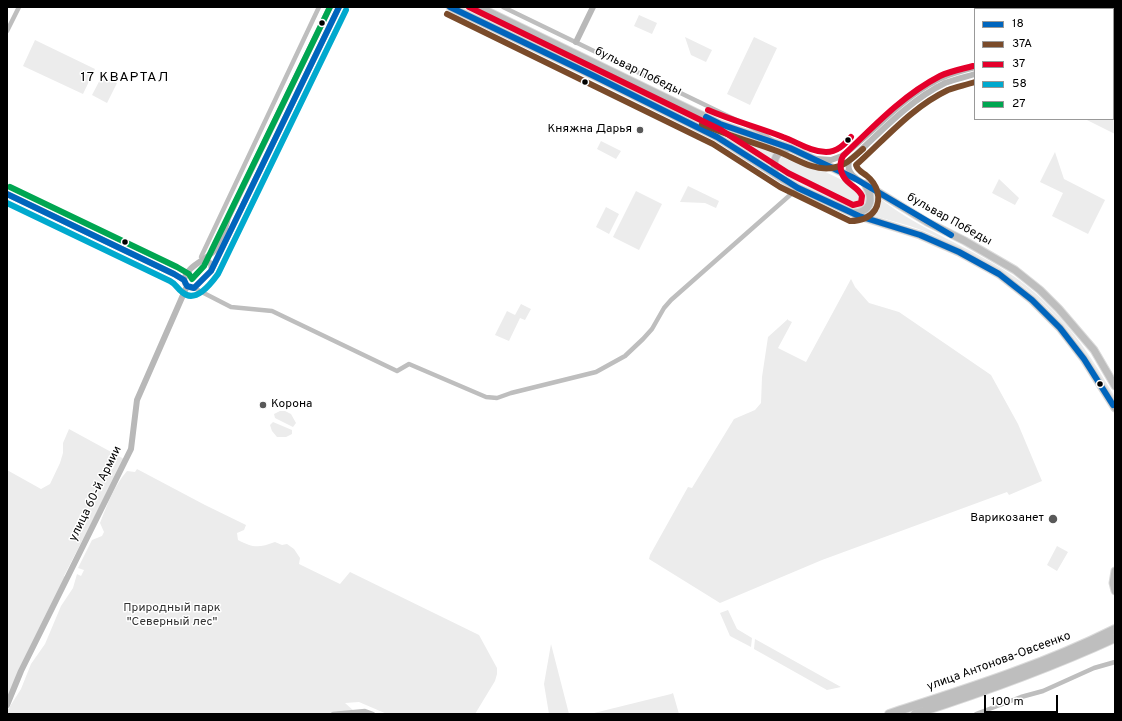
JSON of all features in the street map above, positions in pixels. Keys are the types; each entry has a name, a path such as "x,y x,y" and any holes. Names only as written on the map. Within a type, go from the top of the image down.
{"highway":[{"name":"улица Антонова-Овсеенко","path":"889,714 1034,664 1085,643 1113,629"},
{"name":"улица Антонова-Овсеенко","path":"915,714 1051,666 1115,638"}],"main road":[{"name":"бульвар Победы","path":"450,7 717,137 798,188 851,213 920,235 959,252 999,274 1032,300 1060,328 1084,358 1115,408"},
{"name":"бульвар Победы","path":"481,8 720,124 790,148 854,178"},
{"path":"775,174 775,158 783,150 790,148"},
{"name":"бульвар Победы","path":"865,184 927,222 965,241 1014,270 1040,290 1059,309 1094,350 1115,386"},
{"path":"851,213 860,213 865,210 870,202 870,192 865,184"},
{"path":"1115,571 1115,591"}],"street":[{"path":"7,31 19,7"},
{"path":"203,258 320,7"},
{"path":"184,280 187,273 216,248 228,218 330,7"},
{"path":"194,288 211,271 336,14 341,7"},
{"path":"503,7 761,132 779,144"},
{"path":"576,42 593,7"},
{"path":"813,158 831,160 842,156 898,106 934,81 958,71 974,67"},
{"path":"854,178 849,169 849,161 903,112 935,89 952,81 974,74"},
{"path":"296,79 303,82"},
{"name":"бульвар Победы","path":"854,178 865,184"},
{"path":"7,194 174,274 184,280 187,286 194,288 231,307 272,310 397,371 409,364 486,397 497,398 596,372 625,356 652,329 664,308 671,300 798,188"},
{"path":"203,258 208,260 211,265 211,271"},
{"name":"улица 60-й Армии","path":"7,705 24,664 131,449 137,400 187,286"},
{"path":"976,714 1021,697 1044,691 1094,668 1115,662"},
{"path":"333,714 365,711 373,714"}],"green space":[{"path":"459,7 467,7 722,131 777,150 773,153 769,161 769,166 719,133"},
{"path":"639,15 657,23 652,34 634,26"},
{"path":"685,37 712,50 706,62 691,55"},
{"path":"754,37 777,48 750,105 727,94"},
{"path":"35,40 95,69 83,94 23,66"},
{"path":"102,76 117,83 107,103 92,95"},
{"path":"1114,86 1115,86 1115,134 1087,120 1114,120"},
{"path":"601,141 621,151 616,159 597,149"},
{"path":"1055,152 1064,179 1105,200 1088,234 1052,216 1063,193 1040,182"},
{"path":"784,155 790,155 865,191 867,202 863,207 852,209 787,177 778,167 779,161"},
{"path":"999,179 1019,198 1015,205 992,193"},
{"path":"688,186 719,201 716,208 705,203 680,202"},
{"path":"636,191 662,204 639,250 613,237"},
{"path":"874,195 911,220 983,257 1029,288 1054,311 1074,334 1115,397 1115,401 1084,351 1050,310 1030,292 984,261 932,234 910,226 866,214 874,206"},
{"path":"606,207 619,214 609,234 596,227"},
{"path":"851,279 855,287 869,303 899,312 991,375 1018,424 1042,481 1009,495 1007,492 822,560 720,603 649,559 650,555 688,487 692,488 734,419 755,410 761,403 762,377 768,337 788,319 792,322 778,348 806,362"},
{"path":"521,304 531,309 525,320 520,318 509,341 495,335 507,311 515,315"},
{"path":"280,411 285,411 291,414 296,423 293,427 275,418 274,414"},
{"path":"273,422 292,430 292,434 286,437 277,437 272,431 270,425"},
{"path":"69,429 124,459 64,576 65,577 7,698 7,470 41,489 50,484 60,463 63,453 63,443"},
{"name":"Природный парк \"Северный лес\"","path":"137,469 246,525 244,530 237,533 238,540 243,543 252,546 260,546 275,542 282,545 287,544 294,549 300,558 299,564 340,584 350,572 479,635 497,668 497,674 495,681 475,714 387,714 359,702 345,703 354,711 333,714 7,714 7,711 21,689 31,664 45,644 61,606 73,588 77,574 81,576 84,570 78,568 92,540 102,536 104,532 100,523 115,489 127,471 135,472"},
{"path":"1057,546 1068,552 1057,571 1047,565"},
{"path":"728,610 737,629 752,638 751,647 730,636 720,613"},
{"path":"755,639 841,687 827,690 754,649"},
{"path":"551,644 569,714 549,714 544,684"},
{"path":"673,693 679,714 590,714 671,694"}],"transit line":[{"name":"27","path":"10,187 177,267 189,274 192,279 204,266 330,7"},
{"name":"18","path":"7,194 174,274 184,280 187,286 194,288 211,271 339,7"},
{"name":"18","path":"450,7 717,137 798,188 859,216 920,235 959,252 999,274 1032,300 1060,328 1084,359 1113,405"},
{"name":"37","path":"469,7 721,130 788,173 853,205 861,203 862,196 842,174 841,159 843,156 889,112 913,92 944,74 973,66"},
{"name":"58","path":"7,203 174,283 187,295 192,296 202,292 218,274 346,10"},
{"name":"37А","path":"447,14 713,144 780,187 850,221 860,220 870,216 875,210 878,201 876,187 871,179 859,170 856,165 899,124 923,105 948,90 974,82"},
{"name":"37","path":"708,110 774,133 809,149 820,152 830,152 837,149 851,137"},
{"name":"18","path":"706,117 720,124 790,148 854,178 951,235"},
{"name":"37А","path":"702,124 777,151 818,168 837,167 849,161 863,149"}],"place":[{"name":"Княжна Дарья","path":"640,130"},
{"name":"Корона","path":"263,405"},
{"name":"Варикозанет","path":"1053,519"}],"district":[{"name":"17 КВАРТАЛ","path":"125,78"}]}
